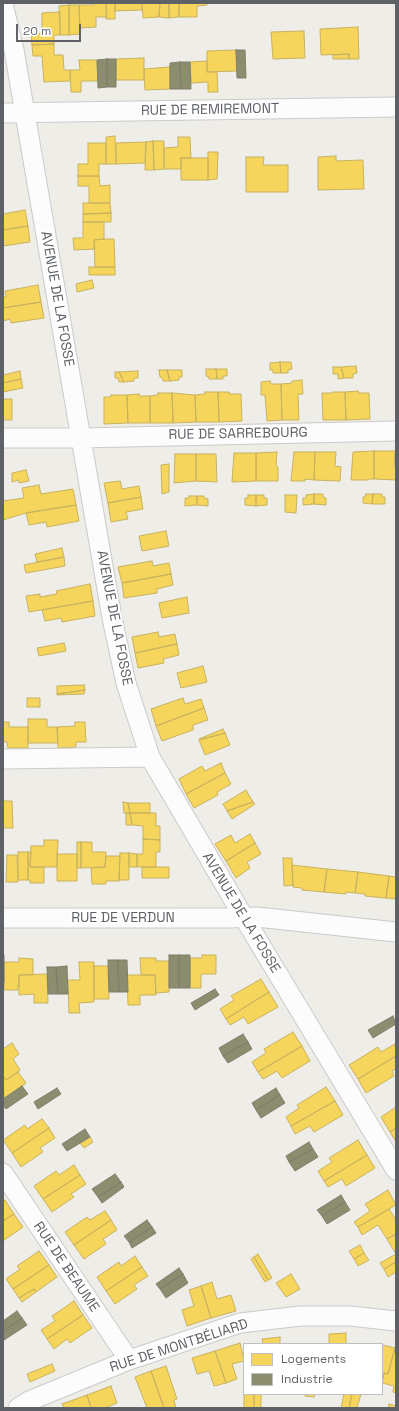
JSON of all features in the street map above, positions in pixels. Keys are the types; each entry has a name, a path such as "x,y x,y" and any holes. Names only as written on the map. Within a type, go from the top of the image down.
{"street":[{"name":"AVENUE DE LA FOSSE","path":"3,4 14,50 81,438 87,464 112,618 126,683 150,757 243,916 396,1170"},
{"name":"RUE DE REMIREMONT","path":"3,113 396,107"},
{"name":"RUE DE SARREBOURG","path":"3,438 81,438 396,431"},
{"path":"3,759 150,757"},
{"name":"RUE DE VERDUN","path":"3,918 230,918 243,916 396,932"},
{"name":"RUE DE BEAUME","path":"3,1173 129,1360"},
{"name":"RUE DE MONTBÉLIARD","path":"18,1408 29,1401 129,1360 240,1323 308,1316 350,1316 396,1321"}],"building: Logements":[{"path":"94,3 106,3 107,17 96,17 96,27 80,28 79,5 94,5"},
{"path":"106,3 115,3 115,19 106,19"},
{"path":"115,3 142,3 142,10 115,11"},
{"path":"142,3 160,3 159,17 143,18"},
{"path":"160,3 169,3 169,18 159,17"},
{"path":"169,3 179,3 179,17 169,18"},
{"path":"179,3 207,3 207,5 197,6 197,17 179,17"},
{"path":"69,5 79,5 80,34 69,35"},
{"path":"69,5 69,35 60,35 59,6"},
{"path":"60,12 60,35 54,35 54,44 32,45 31,34 42,33 42,13"},
{"path":"358,27 359,59 349,59 349,54 321,55 320,29"},
{"path":"304,31 305,58 273,59 271,32"},
{"path":"54,44 54,55 63,55 64,70 70,70 70,81 44,82 42,56 33,56 32,45"},
{"path":"236,50 237,71 207,72 207,51"},
{"path":"349,54 349,59 333,59 333,55"},
{"path":"144,58 144,80 116,80 116,59"},
{"path":"79,60 97,60 98,81 81,81 81,92 71,92 70,70 80,70"},
{"path":"207,61 207,72 217,72 218,92 208,92 208,82 191,83 190,62"},
{"path":"170,67 170,89 145,90 144,69"},
{"path":"115,136 116,164 106,164 106,137"},
{"path":"178,137 190,137 191,158 181,158 181,169 164,169 164,148 178,147"},
{"path":"153,141 154,170 145,170 146,142"},
{"path":"153,141 164,141 164,169 154,170"},
{"path":"146,142 145,163 116,164 116,143"},
{"path":"88,143 106,143 106,164 99,164 99,176 78,176 78,164 88,164"},
{"path":"208,152 218,152 217,179 208,180"},
{"path":"336,156 336,161 363,160 364,189 318,190 318,157"},
{"path":"246,157 264,157 263,165 288,165 288,192 246,192"},
{"path":"181,158 208,158 208,180 181,180"},
{"path":"78,176 99,176 100,186 110,185 110,203 89,203 89,186 78,186"},
{"path":"83,203 110,203 111,213 83,214"},
{"path":"25,210 28,226 3,230 3,214"},
{"path":"111,213 111,222 83,222 83,214"},
{"path":"83,222 104,222 104,239 94,240 95,249 74,250 73,238 83,238"},
{"path":"28,226 30,242 3,246 3,230"},
{"path":"114,239 115,267 95,267 94,240"},
{"path":"89,267 115,267 115,275 89,275"},
{"path":"92,280 94,288 77,292 76,284"},
{"path":"38,285 41,302 3,308 3,297 6,297 5,291"},
{"path":"41,302 44,318 11,323 10,319 3,321 3,308"},
{"path":"280,362 281,373 273,373 273,370 270,370 270,363"},
{"path":"280,362 291,362 292,369 288,370 288,373 281,373"},
{"path":"356,366 357,373 353,374 353,378 344,378 341,367"},
{"path":"333,367 341,367 344,378 338,379 338,374 333,374"},
{"path":"206,369 216,369 217,379 209,379 209,377 206,376"},
{"path":"216,369 227,369 227,376 223,376 223,379 217,379"},
{"path":"159,370 167,370 170,381 163,381 160,377"},
{"path":"167,370 182,370 182,377 179,377 179,380 170,381"},
{"path":"20,371 21,379 3,383 3,375"},
{"path":"138,371 138,378 134,378 134,381 124,382 119,372"},
{"path":"115,372 119,372 124,382 119,382 118,378 115,378"},
{"path":"21,379 23,388 3,392 3,383"},
{"path":"302,380 303,394 298,394 299,420 282,420 281,384"},
{"path":"270,381 271,384 281,384 282,420 267,421 265,395 261,395 261,382"},
{"path":"358,391 359,393 369,393 370,419 346,420 345,392"},
{"path":"205,392 218,392 219,422 196,422 195,395 205,394"},
{"path":"218,392 241,394 242,421 219,422"},
{"path":"345,392 346,420 323,420 322,393"},
{"path":"158,393 172,393 173,423 150,423 150,396 158,395"},
{"path":"172,393 195,395 196,422 173,423"},
{"path":"139,394 139,396 150,396 150,423 128,423 127,395"},
{"path":"111,395 127,395 128,423 104,424 104,397 111,397"},
{"path":"3,399 12,399 12,420 3,420"},
{"path":"374,451 374,479 351,480 353,452"},
{"path":"374,451 395,451 394,466 396,466 396,480 374,479"},
{"path":"277,452 276,465 278,467 278,481 256,481 256,453"},
{"path":"294,452 315,452 314,480 305,479 305,481 291,481"},
{"path":"315,452 336,452 335,466 341,467 340,481 314,480"},
{"path":"234,453 256,453 256,481 232,482"},
{"path":"175,454 196,454 196,481 174,483"},
{"path":"196,454 216,454 217,482 196,481"},
{"path":"169,464 169,492 162,494 161,465"},
{"path":"26,470 29,481 19,483 19,480 12,482 12,473"},
{"path":"120,481 122,489 139,486 141,497 108,503 104,483"},
{"path":"39,485 41,494 73,489 76,505 26,513 3,520 3,501 24,498 22,488"},
{"path":"314,494 323,494 323,497 326,498 326,505 314,504"},
{"path":"314,494 314,504 303,505 303,498 306,498 306,495"},
{"path":"366,494 373,494 372,504 363,503 363,497 365,497"},
{"path":"373,494 382,494 382,497 385,497 385,504 372,504"},
{"path":"248,495 256,495 256,506 245,505 245,498 248,498"},
{"path":"256,495 264,495 264,498 267,498 267,505 256,506"},
{"path":"285,495 297,495 296,513 285,512"},
{"path":"189,496 197,496 197,505 185,506 185,498 189,498"},
{"path":"197,496 204,496 204,498 208,499 208,506 197,505"},
{"path":"141,497 143,509 126,512 128,519 111,522 108,503"},
{"path":"76,505 79,521 47,527 46,522 29,525 26,513"},
{"path":"166,531 169,546 142,551 139,536"},
{"path":"62,548 64,557 37,562 35,554"},
{"path":"64,557 65,566 26,573 24,565"},
{"path":"152,561 153,566 169,563 171,574 122,583 118,567"},
{"path":"171,574 173,585 157,589 157,593 124,598 122,583"},
{"path":"90,584 93,601 29,612 26,596 40,594 40,597 57,594 56,591"},
{"path":"187,597 189,613 162,618 159,603"},
{"path":"93,601 95,616 62,622 61,618 45,621 42,610"},
{"path":"158,632 159,637 175,634 177,644 135,653 132,637"},
{"path":"64,643 66,651 39,656 37,648"},
{"path":"177,644 179,655 163,659 164,663 138,668 135,653"},
{"path":"203,666 207,682 181,688 177,673"},
{"path":"84,685 85,690 57,694 57,686"},
{"path":"85,690 84,694 57,695 57,694"},
{"path":"27,698 40,698 40,707 27,707"},
{"path":"183,698 185,704 201,699 204,708 156,726 151,709"},
{"path":"204,708 208,720 193,725 193,730 162,741 156,726"},
{"path":"28,719 47,719 47,727 57,727 58,743 28,743"},
{"path":"3,722 9,722 9,727 28,727 28,748 8,748 7,742 3,742"},
{"path":"75,722 85,722 86,742 76,742 76,747 58,748 57,727 75,726"},
{"path":"223,729 225,733 199,740 199,739"},
{"path":"225,733 230,745 205,755 199,740"},
{"path":"221,763 225,773 186,794 179,779 202,766 205,771"},
{"path":"225,773 231,784 217,792 218,795 194,808 186,794"},
{"path":"246,790 253,802 227,811 223,804"},
{"path":"3,801 12,801 13,828 3,828"},
{"path":"123,802 128,803 130,813 124,813"},
{"path":"253,802 255,804 232,819 227,811"},
{"path":"128,803 150,803 150,813 130,813"},
{"path":"126,813 130,813 132,825 126,825"},
{"path":"130,813 156,813 156,826 160,826 160,840 143,839 143,826 132,825"},
{"path":"250,834 255,843 226,861 215,844 231,835 235,843"},
{"path":"143,839 160,840 160,852 156,852 156,867 137,867 137,854 143,854"},
{"path":"44,840 58,840 57,867 30,867 31,846 44,846"},
{"path":"77,842 81,842 81,868 77,868"},
{"path":"81,842 92,842 92,852 106,852 105,867 81,868"},
{"path":"255,843 261,854 247,862 250,868 236,878 226,861"},
{"path":"18,852 28,852 28,880 18,880"},
{"path":"28,852 31,852 30,867 44,867 44,883 30,883 30,880 28,880"},
{"path":"120,853 129,853 129,880 119,880"},
{"path":"129,853 137,854 137,867 129,867"},
{"path":"57,854 77,854 77,881 57,881"},
{"path":"7,855 17,855 18,882 6,882"},
{"path":"106,856 120,856 119,881 106,881 106,884 92,884 91,868 105,867"},
{"path":"283,858 292,858 293,885 284,886"},
{"path":"292,865 327,869 324,892 302,890 302,888 293,887"},
{"path":"142,867 169,867 169,878 142,878"},
{"path":"327,869 358,872 355,893 346,892 346,894 324,892"},
{"path":"358,872 389,876 386,898 365,896 365,894 355,893"},
{"path":"389,876 396,877 396,899 386,898"},
{"path":"202,955 216,955 216,974 201,974 201,988 190,988 190,958 202,958"},
{"path":"19,958 33,959 33,975 19,975 18,990 4,990 4,962 19,962"},
{"path":"140,958 156,958 156,961 169,961 169,992 156,993 155,975 141,975"},
{"path":"79,962 94,962 94,1002 79,1003 80,1013 69,1013 68,980 80,980"},
{"path":"94,966 108,966 109,999 94,999"},
{"path":"47,974 48,1003 34,1003 34,994 19,995 19,975"},
{"path":"127,975 155,975 156,995 140,995 140,1005 128,1005"},
{"path":"261,979 269,992 226,1019 220,1009 234,1000 231,996"},
{"path":"269,992 278,1007 248,1024 244,1017 230,1025 226,1019"},
{"path":"293,1032 302,1046 258,1072 252,1062 266,1053 264,1049"},
{"path":"12,1043 19,1054 13,1059 20,1070 6,1080 3,1076 3,1049"},
{"path":"395,1044 396,1056 358,1079 349,1065 378,1047 381,1052"},
{"path":"302,1046 310,1061 282,1078 277,1071 263,1079 258,1072"},
{"path":"396,1056 396,1069 392,1071 394,1076 366,1093 358,1079"},
{"path":"18,1072 26,1083 4,1099 3,1076 6,1080"},
{"path":"326,1087 335,1101 291,1126 286,1117 299,1108 297,1105"},
{"path":"335,1101 343,1115 314,1132 310,1126 295,1134 291,1126"},
{"path":"396,1107 396,1128 390,1132 381,1117"},
{"path":"42,1119 49,1128 12,1153 3,1140 25,1125 27,1129"},
{"path":"49,1128 55,1138 40,1148 43,1152 21,1167 12,1153"},
{"path":"396,1128 396,1142 390,1132"},
{"path":"90,1137 93,1142 84,1148 80,1143"},
{"path":"358,1140 367,1155 324,1181 318,1171 332,1162 329,1158"},
{"path":"367,1155 375,1168 346,1186 342,1179 328,1187 324,1181"},
{"path":"74,1165 80,1175 43,1199 34,1186 56,1171 59,1175"},
{"path":"80,1175 86,1184 71,1194 74,1197 52,1212 43,1199"},
{"path":"388,1190 396,1205 358,1227 354,1222 370,1211 365,1204"},
{"path":"5,1200 14,1214 3,1221 3,1202"},
{"path":"389,1209 396,1220 396,1234 387,1239 378,1225 362,1235 358,1227"},
{"path":"105,1211 111,1220 74,1245 65,1232 87,1217 90,1220"},
{"path":"14,1214 23,1227 3,1241 3,1221"},
{"path":"111,1220 117,1230 103,1239 106,1244 84,1259 74,1245"},
{"path":"396,1234 396,1254 387,1239"},
{"path":"360,1245 364,1253 354,1259 349,1251"},
{"path":"39,1251 49,1265 13,1289 6,1279 20,1269 17,1266"},
{"path":"364,1253 369,1260 358,1266 354,1259"},
{"path":"258,1254 272,1278 268,1280 254,1257"},
{"path":"396,1254 396,1262 384,1269 380,1263"},
{"path":"135,1256 142,1267 106,1291 97,1277 119,1262 121,1266"},
{"path":"254,1257 268,1280 265,1282 251,1259"},
{"path":"396,1262 396,1272 388,1277 384,1269"},
{"path":"49,1265 57,1277 36,1292 34,1289 19,1298 13,1289"},
{"path":"142,1267 148,1276 134,1285 137,1289 115,1304 106,1291"},
{"path":"291,1274 300,1289 286,1297 276,1283"},
{"path":"212,1282 217,1299 231,1295 236,1311 211,1318 201,1286"},
{"path":"201,1286 211,1318 187,1326 182,1310 194,1306 189,1290"},
{"path":"34,1289 36,1292 22,1302 19,1298"},
{"path":"74,1301 83,1315 47,1339 41,1330 55,1321 52,1316"},
{"path":"83,1315 92,1328 70,1343 67,1339 54,1349 47,1339"},
{"path":"346,1333 346,1343 329,1343 329,1334"},
{"path":"280,1337 280,1343 263,1343 262,1339"},
{"path":"240,1343 243,1361 232,1364 237,1379 226,1383 215,1351"},
{"path":"396,1344 396,1393 393,1392 394,1386 383,1383 384,1373 388,1374"},
{"path":"383,1345 395,1348 388,1374 384,1373 383,1378"},
{"path":"215,1351 226,1383 214,1386 209,1371 197,1374 192,1358"},
{"path":"52,1364 55,1371 30,1382 27,1374"},
{"path":"166,1366 177,1399 174,1400 176,1408 164,1408 151,1371"},
{"path":"151,1371 164,1408 147,1408 135,1377"},
{"path":"111,1386 117,1403 105,1408 91,1408 87,1395"},
{"path":"87,1395 91,1408 64,1408 62,1404"},
{"path":"244,1395 254,1395 254,1408 244,1408"},
{"path":"254,1395 261,1395 261,1408 254,1408"},
{"path":"305,1395 315,1395 314,1397"},
{"path":"344,1395 352,1395 349,1408 341,1408"},
{"path":"352,1395 361,1395 357,1408 349,1408"},
{"path":"389,1404 396,1406 396,1408 388,1408"}],"building: Industrie":[{"path":"236,50 245,50 246,78 237,78"},
{"path":"107,59 107,87 98,88 97,60"},
{"path":"107,59 116,59 116,87 107,87"},
{"path":"180,62 181,89 170,89 170,63"},
{"path":"180,62 190,62 191,89 181,89"},
{"path":"4,955 4,983 3,983"},
{"path":"169,955 179,955 179,988 169,988"},
{"path":"179,955 190,955 190,988 179,988"},
{"path":"108,960 118,960 119,992 109,992"},
{"path":"118,960 127,960 128,992 119,992"},
{"path":"67,966 68,994 58,994 56,967"},
{"path":"47,967 56,967 58,994 48,994"},
{"path":"215,989 219,995 195,1010 191,1003"},
{"path":"393,1016 396,1024 373,1038 368,1030"},
{"path":"243,1034 248,1042 223,1056 219,1048"},
{"path":"248,1042 252,1049 228,1063 223,1056"},
{"path":"22,1086 28,1094 6,1109 3,1105 3,1099"},
{"path":"57,1088 61,1094 38,1109 34,1102"},
{"path":"276,1088 280,1095 256,1110 252,1103"},
{"path":"280,1095 285,1103 261,1118 256,1110"},
{"path":"85,1129 90,1137 67,1151 62,1144"},
{"path":"309,1142 313,1149 289,1162 286,1156"},
{"path":"313,1149 318,1157 295,1171 289,1162"},
{"path":"115,1174 121,1182 98,1197 92,1189"},
{"path":"121,1182 124,1187 102,1203 98,1197"},
{"path":"341,1195 345,1202 322,1216 317,1210"},
{"path":"345,1202 350,1210 327,1224 322,1216"},
{"path":"147,1220 152,1227 129,1242 124,1236"},
{"path":"152,1227 156,1233 132,1248 129,1242"},
{"path":"179,1268 183,1274 160,1289 156,1284"},
{"path":"183,1274 188,1283 166,1298 160,1289"},
{"path":"17,1311 22,1318 3,1331 3,1321"},
{"path":"22,1318 27,1325 4,1340 3,1331"}]}
